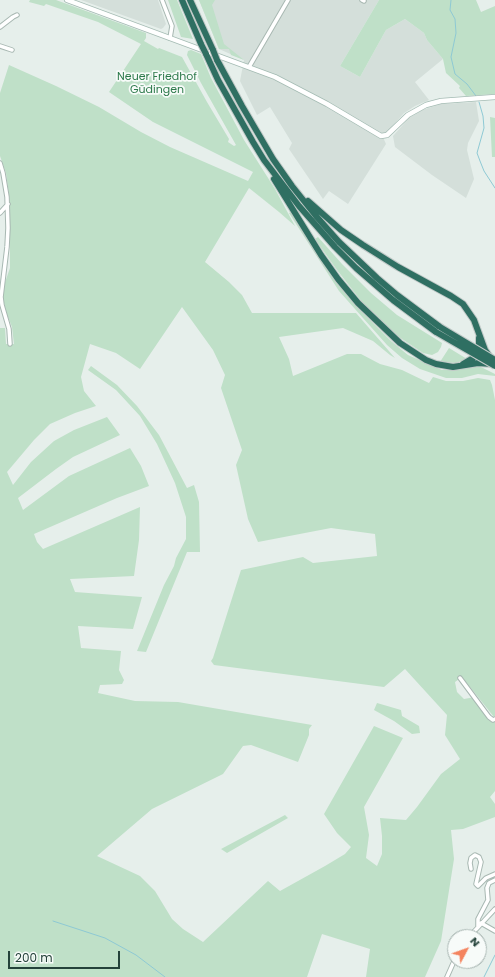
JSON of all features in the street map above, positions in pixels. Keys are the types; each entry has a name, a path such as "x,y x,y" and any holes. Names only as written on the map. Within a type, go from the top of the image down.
{"highway":[{"path":"182,0 201,44 235,111 278,186 321,255 358,303 386,332 411,351 426,360 446,366 483,363 495,366"},
{"path":"190,0 217,60 260,138 292,186 316,216 360,263 438,330 495,360"},
{"path":"264,160 307,216 345,258 374,284 438,330 495,366"},
{"path":"292,186 321,214 347,234 398,267 457,300 469,311 487,355 495,360"},
{"path":"460,366 473,358 477,352 480,344 478,331"}],"street":[{"path":"67,0 249,67 287,83 352,119 378,136 383,137 390,134 408,116 426,105 441,101 495,97"},
{"path":"162,0 172,26 170,38"},
{"path":"249,67 288,0"},
{"path":"0,27 17,15"},
{"path":"0,46 12,50"},
{"path":"0,163 6,186 8,204 7,248 1,297 9,329 10,344"},
{"path":"0,213 8,204"},
{"path":"460,678 489,717 493,720 495,719"},
{"path":"471,869 470,863 475,855 479,857 481,862 476,884 478,886 486,878 495,874"},
{"path":"495,880 489,883 487,888 488,900 478,919 480,924 495,931"},
{"path":"476,929 495,909"}],"shaded area":[{"path":"81,0 158,0 166,24 161,29"},
{"path":"199,0 379,0 340,66 360,77 386,30 405,19 424,33 427,40 443,59 415,82 429,100 404,113 388,131 382,135 386,144 348,204 329,191 323,199 289,149 292,143 270,107 257,115 240,81 244,60 219,49"},
{"path":"476,102 479,121 468,143 467,150 474,179 466,198 395,147 393,136 409,118 422,110 441,104"}],"green space":[{"name":"Neuer Friedhof Güdingen","path":"30,0 56,0 146,33 146,38 144,41 158,49 159,48 182,57 229,139 228,142 234,146 236,145 187,55 188,51 191,50 201,54 211,78 244,140 275,189 295,226 249,188 205,262 242,295 252,313 356,313 395,358 373,341 343,328 279,337 289,359 293,376 347,354 361,354 380,364 402,370 429,383 433,377 446,381 463,381 478,378 490,380 495,400 495,716 494,717 462,677 455,682 457,692 464,699 475,697 492,722 495,720 495,791 490,797 495,804 495,817 463,829 451,830 454,859 441,941 425,977 366,977 370,949 322,934 307,977 0,977 0,328 5,328 6,344 14,344 12,327 6,312 3,298 3,288 10,268 10,202 6,173 0,156 0,93 9,65 99,107 170,147 248,181 253,172 153,122 109,92 141,44 98,22 46,4 44,6 29,2","holes":["182,307 213,350 225,375 221,388 242,450 236,465 248,519 258,542 331,528 375,534 377,556 313,563 303,557 241,570 211,661 214,665 384,687 405,669 447,715 445,735 460,759 441,774 406,820 380,818 382,854 377,866 366,858 369,835 364,807 403,738 374,726 324,814 337,833 351,847 345,854 280,891 268,881 203,942 183,929 172,919 155,891 140,876 97,856 152,809 223,774 243,746 251,745 298,762 309,735 309,729 312,725 178,702 135,701 98,693 100,685 122,684 124,680 119,670 121,651 81,648 78,626 133,629 142,597 75,592 70,579 134,576 139,540 140,507 43,549 37,542 34,534 117,498 149,486 141,466 130,448 69,476 23,510 18,498 73,457 120,435 107,417 74,430 54,441 31,462 13,485 7,472 34,440 50,424 96,406 84,391 81,377 90,344 116,353 140,369"]},
{"path":"168,0 177,0 193,39 181,37"},
{"path":"199,0 215,0 212,5 224,44 244,60 231,55 229,49 219,49"},
{"path":"379,0 476,0 481,12 495,6 495,94 466,96 459,88 460,86 446,73 443,59 427,40 424,33 405,19 386,30 360,77 340,66"},
{"path":"490,117 495,118 495,157 492,157"},
{"path":"291,212 342,289 360,310 391,341 408,355 442,370 479,366 495,374 495,376 478,374 462,378 446,378 420,369 402,358 387,345 339,291 289,213"},
{"path":"318,237 371,293 397,315 442,343 438,352 432,355 423,353 393,333 362,302 337,270 315,239"},
{"path":"449,348 467,359 456,363 440,362"},
{"path":"91,366 117,385 137,406 159,435 187,488 194,485 199,502 200,552 187,552 146,652 137,651 164,585 186,539 186,517 175,483 157,444 140,416 116,390 88,370"},
{"path":"377,703 401,710 402,716 419,726 420,733 412,734 394,721 374,710"},
{"path":"285,815 288,818 227,853 221,849"}],"waterway":[{"path":"451,0 450,10 455,19 456,33 451,57 455,74 467,84 476,96"},
{"path":"479,102 483,116 484,128 477,153 484,171 495,188"},
{"path":"53,921 105,938 136,955 165,977"},
{"path":"484,977 495,955"}]}
